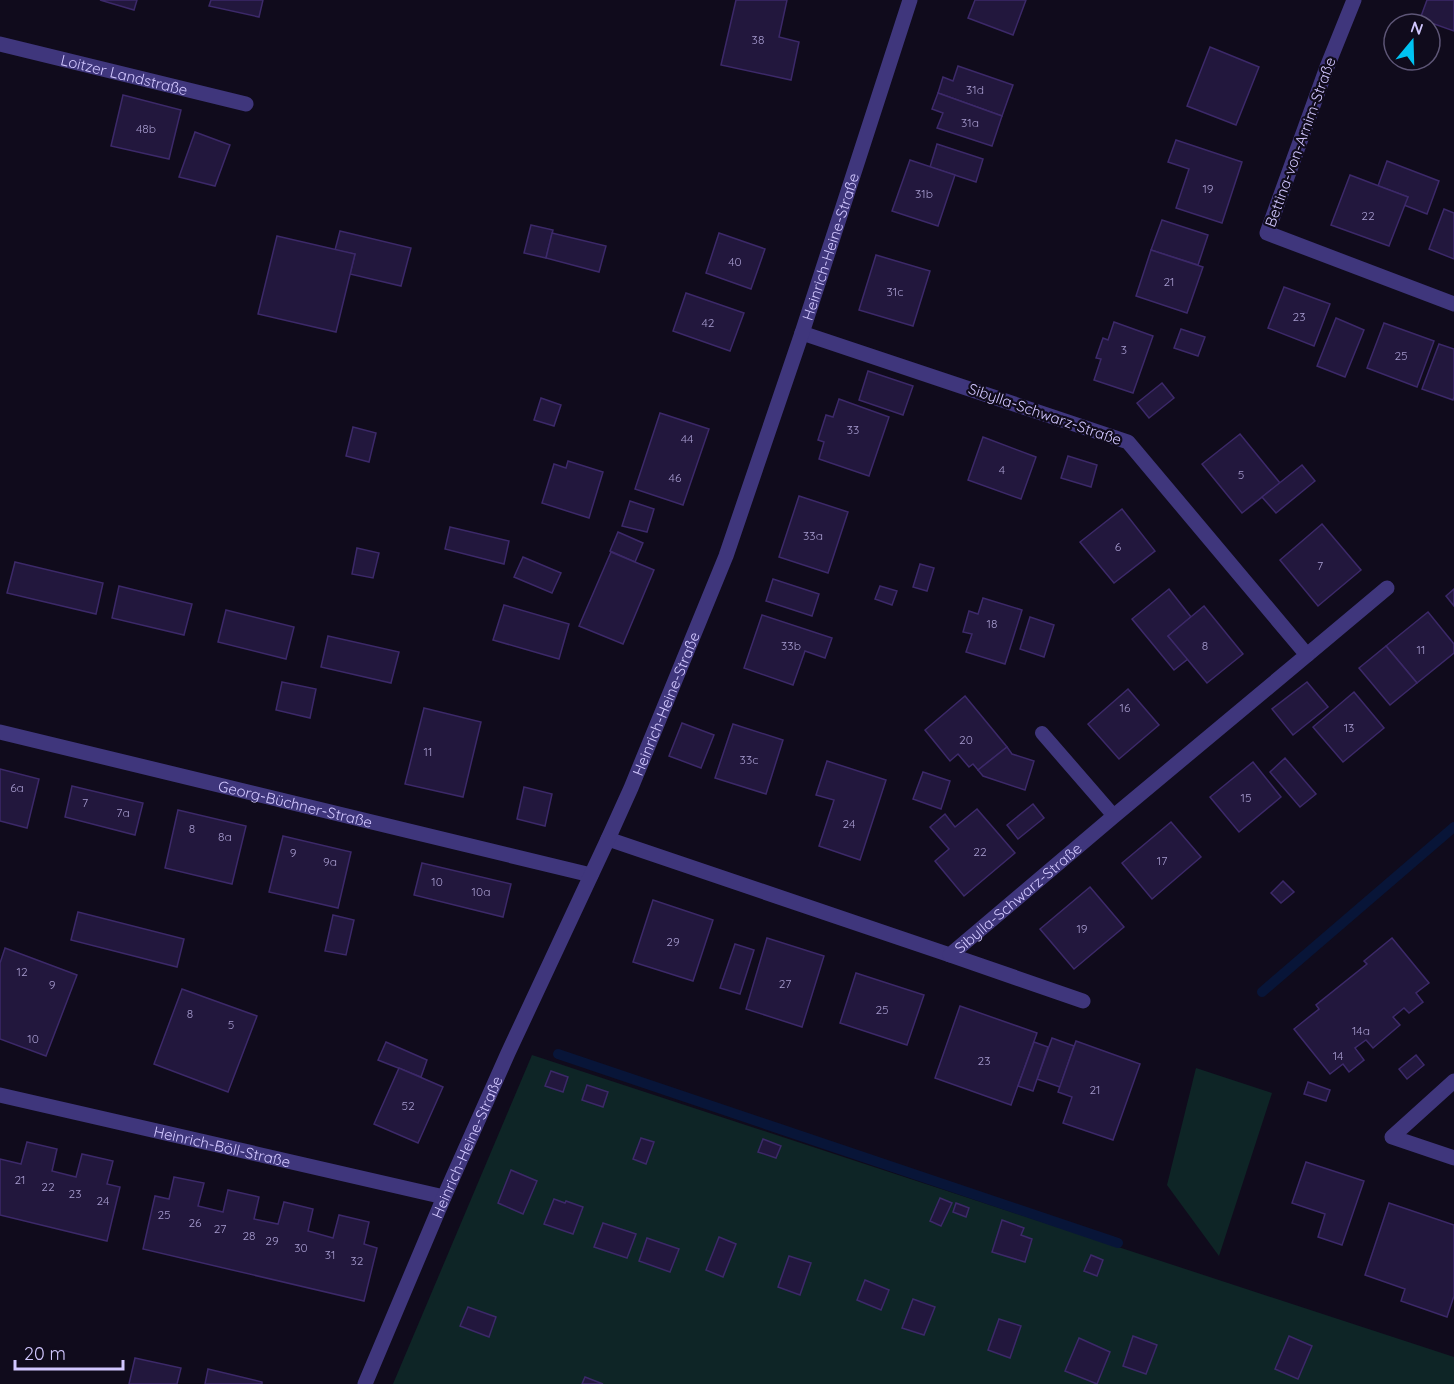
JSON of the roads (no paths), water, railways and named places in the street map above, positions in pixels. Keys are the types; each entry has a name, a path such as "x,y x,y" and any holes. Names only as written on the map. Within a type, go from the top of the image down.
{"street":[{"name":"Heinrich-Heine-Straße","path":"364,1384 508,1053 608,839 726,556 802,333 909,0"},
{"name":"Bettina-von-Arnim-Straße","path":"1354,0 1327,67 1267,233 1454,304"},
{"name":"Loitzer Landstraße","path":"0,44 246,104"},
{"name":"Sibylla-Schwarz-Straße","path":"802,333 1128,442 1307,655"},
{"name":"Sibylla-Schwarz-Straße","path":"950,955 1387,588"},
{"name":"Georg-Büchner-Straße","path":"0,732 591,875"},
{"name":"Sibylla-Schwarz-Straße","path":"608,839 1083,1001"},
{"path":"1454,1081 1392,1137 1454,1158"},
{"name":"Heinrich-Böll-Straße","path":"0,1095 444,1197"}],"lane":[{"path":"1042,733 1114,816"}],"waterway":[{"path":"1262,992 1454,827"},
{"path":"558,1054 1118,1243"}]}
